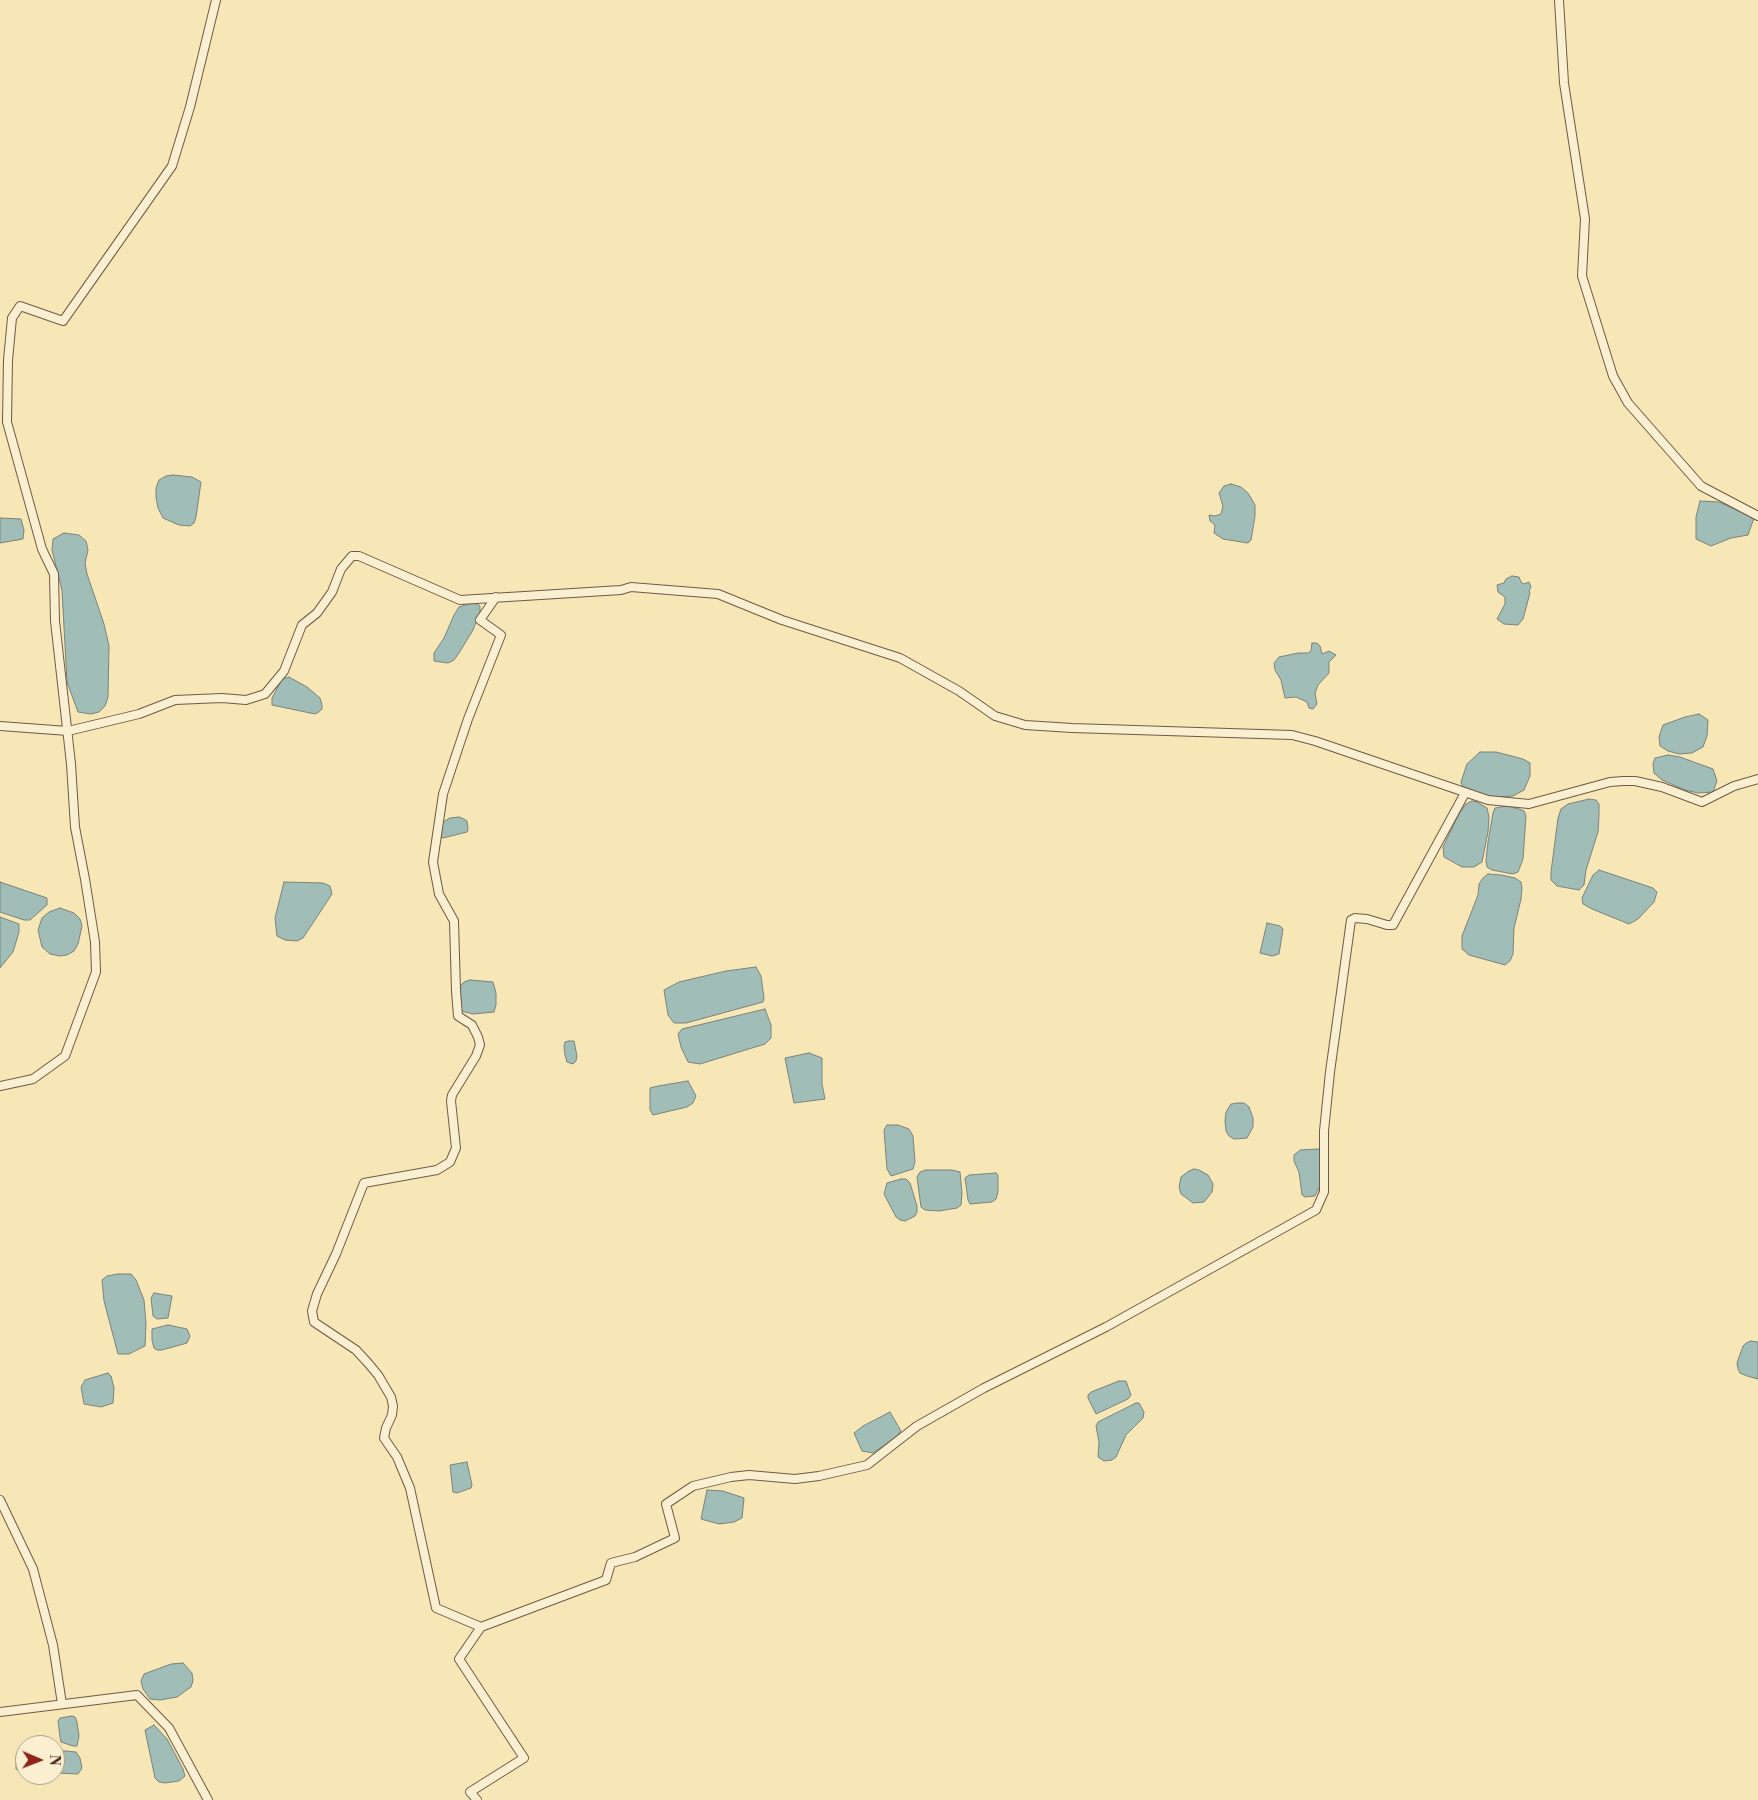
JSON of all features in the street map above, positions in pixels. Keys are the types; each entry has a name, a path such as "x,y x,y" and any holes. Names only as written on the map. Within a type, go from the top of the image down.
{"street":[{"path":"0,1086 33,1079 65,1056 96,972 96,948 75,828 68,731 55,621 54,574 42,549 7,422 8,360 12,318 20,306 63,321 172,166 190,107 216,0"},
{"path":"1559,0 1564,83 1585,218 1582,276 1613,376 1628,403 1701,486 1758,516"},
{"path":"0,726 68,731 139,714 175,700 222,698 246,700 266,694 284,671 302,625 317,613 332,592 341,568 352,556 359,556 460,600 621,590 631,587 718,594 782,620 900,658 959,691 995,716 1025,725 1292,736 1315,741 1488,800 1529,804 1610,782 1635,781 1662,787 1702,802 1734,786 1758,779"},
{"path":"481,1627 436,1608 410,1488 397,1457 384,1438 394,1406 391,1397 378,1375 368,1363 356,1350 314,1322 312,1311 317,1294 336,1254 364,1183 437,1170 450,1162 456,1148 452,1095 476,1056 480,1045 472,1025 458,1016 454,921 439,894 433,862 443,794 468,719 501,635 480,620 496,598"},
{"path":"478,1800 470,1792 524,1758 459,1659 481,1627 606,1580 611,1563 635,1557 675,1538 666,1504 693,1486 731,1477 749,1475 795,1479 819,1476 867,1465 917,1426 984,1388 1106,1327 1316,1210 1324,1192 1324,1131 1330,1072 1351,920 1355,918 1366,919 1393,925 1464,792"},
{"path":"0,1500 32,1568 53,1645 62,1704"},
{"path":"0,1712 137,1695 169,1728 208,1800"}],"water":[{"path":"173,475 192,477 201,482 196,517 194,523 190,526 179,525 163,518 158,508 156,488 159,480"},
{"path":"1231,484 1241,487 1248,493 1255,505 1251,540 1248,543 1223,539 1214,533 1215,525 1210,521 1209,515 1221,514 1223,506 1219,493 1224,486"},
{"path":"1700,501 1719,502 1754,518 1748,535 1731,538 1711,546 1696,539 1696,517"},
{"path":"0,518 21,519 24,530 23,539 0,543"},
{"path":"64,533 79,535 86,541 88,550 85,563 87,574 104,624 109,646 108,697 105,706 99,712 91,714 78,712 67,682 62,590 52,550 53,539"},
{"path":"1512,576 1519,577 1524,584 1529,582 1531,587 1523,619 1518,625 1504,624 1497,619 1505,604 1505,597 1498,592 1497,585 1504,583 1506,579"},
{"path":"472,603 480,606 480,612 473,630 459,653 454,660 448,663 434,661 434,653 444,638 459,607"},
{"path":"1312,643 1317,643 1320,646 1322,654 1329,651 1336,655 1329,662 1329,673 1318,685 1315,693 1317,704 1313,709 1309,708 1307,702 1296,697 1285,698 1281,680 1275,670 1274,663 1279,657 1308,653 1311,651"},
{"path":"289,677 307,687 320,698 322,709 319,712 315,714 272,705 272,698 282,679"},
{"path":"1699,714 1708,720 1707,736 1703,747 1692,753 1679,754 1668,751 1660,746 1659,737 1663,725"},
{"path":"1480,752 1496,752 1523,759 1530,763 1530,776 1524,790 1513,796 1494,797 1464,790 1461,782 1467,764"},
{"path":"1668,755 1680,757 1713,769 1717,781 1713,792 1698,793 1685,790 1662,780 1654,773 1653,764 1655,758"},
{"path":"1589,799 1596,800 1599,804 1599,816 1598,832 1586,870 1584,885 1579,890 1557,886 1551,880 1551,872 1558,818 1561,809 1568,804"},
{"path":"1472,801 1487,808 1489,817 1488,832 1482,862 1474,867 1462,867 1444,857 1443,847 1459,814 1466,804"},
{"path":"1507,806 1524,811 1526,816 1523,859 1518,872 1513,874 1492,870 1487,867 1486,861 1493,813 1495,808"},
{"path":"459,817 467,821 467,832 443,838 440,837 443,822 450,818"},
{"path":"1599,870 1653,888 1657,892 1654,902 1638,919 1629,924 1583,904 1582,898 1593,875"},
{"path":"1488,874 1515,878 1521,882 1521,899 1514,928 1513,954 1510,961 1505,965 1469,955 1462,949 1462,936 1478,895 1479,884"},
{"path":"0,882 47,898 47,905 30,920 24,920 0,912"},
{"path":"284,882 323,883 330,886 332,894 303,938 297,941 285,940 277,936 275,918"},
{"path":"60,908 74,913 80,919 82,926 78,944 74,951 60,956 50,954 42,947 38,930 42,918 49,912"},
{"path":"0,917 19,924 19,932 13,952 0,968"},
{"path":"1267,923 1280,926 1283,929 1279,954 1272,956 1260,953"},
{"path":"756,967 761,976 763,1002 686,1023 674,1023 668,1015 664,990 679,982 726,971"},
{"path":"470,980 493,982 496,993 494,1012 473,1014 461,1011 459,1006 460,986"},
{"path":"765,1009 771,1025 771,1038 765,1044 700,1064 688,1062 681,1047 678,1034 682,1029"},
{"path":"574,1041 577,1056 573,1064 567,1062 565,1055 565,1042"},
{"path":"809,1053 822,1058 822,1084 825,1099 794,1103 785,1058"},
{"path":"688,1081 696,1096 693,1103 687,1107 653,1115 650,1110 650,1088"},
{"path":"1244,1103 1249,1107 1253,1118 1253,1127 1247,1138 1234,1139 1226,1131 1226,1112 1231,1104"},
{"path":"887,1125 898,1125 909,1129 913,1136 915,1162 913,1169 891,1176 887,1169 884,1130"},
{"path":"1318,1149 1321,1152 1320,1186 1315,1196 1305,1197 1302,1195 1299,1172 1294,1161 1294,1155 1300,1150"},
{"path":"1194,1169 1208,1175 1213,1184 1212,1192 1204,1202 1193,1203 1181,1194 1179,1187 1181,1177"},
{"path":"926,1170 952,1170 960,1172 961,1205 957,1208 939,1211 925,1210 921,1207 917,1177 920,1172"},
{"path":"996,1173 998,1175 998,1192 996,1199 992,1202 970,1204 965,1178 969,1175"},
{"path":"906,1179 910,1183 917,1206 915,1216 905,1221 896,1217 884,1194 887,1183"},
{"path":"131,1274 136,1280 144,1300 145,1346 129,1354 118,1354 104,1301 102,1280 107,1276"},
{"path":"154,1293 172,1296 168,1318 157,1319 153,1316 151,1298"},
{"path":"168,1325 187,1329 190,1336 187,1343 157,1350 154,1348 152,1340 152,1329"},
{"path":"1751,1341 1758,1342 1758,1379 1740,1373 1738,1369 1737,1363 1743,1346"},
{"path":"108,1373 111,1376 114,1388 113,1403 101,1407 84,1404 81,1387 85,1380"},
{"path":"1119,1381 1126,1381 1131,1395 1128,1399 1096,1414 1088,1395"},
{"path":"1139,1403 1144,1412 1143,1418 1126,1435 1116,1457 1112,1460 1104,1461 1098,1457 1099,1442 1096,1426 1098,1422"},
{"path":"890,1412 901,1431 896,1437 873,1453 862,1451 854,1433 863,1426"},
{"path":"467,1462 471,1488 457,1493 453,1492 450,1465"},
{"path":"707,1490 723,1491 744,1498 742,1518 734,1522 719,1524 701,1519"},
{"path":"183,1663 192,1673 193,1681 191,1687 177,1697 160,1700 150,1699 143,1689 141,1681 144,1674 171,1664"},
{"path":"75,1717 79,1736 77,1746 65,1743 65,1735 60,1735 58,1721 60,1718"},
{"path":"154,1725 167,1739 183,1769 185,1776 179,1781 165,1783 159,1782 155,1778 145,1730"},
{"path":"65,1751 76,1752 80,1758 82,1768 78,1774 65,1773"}]}
